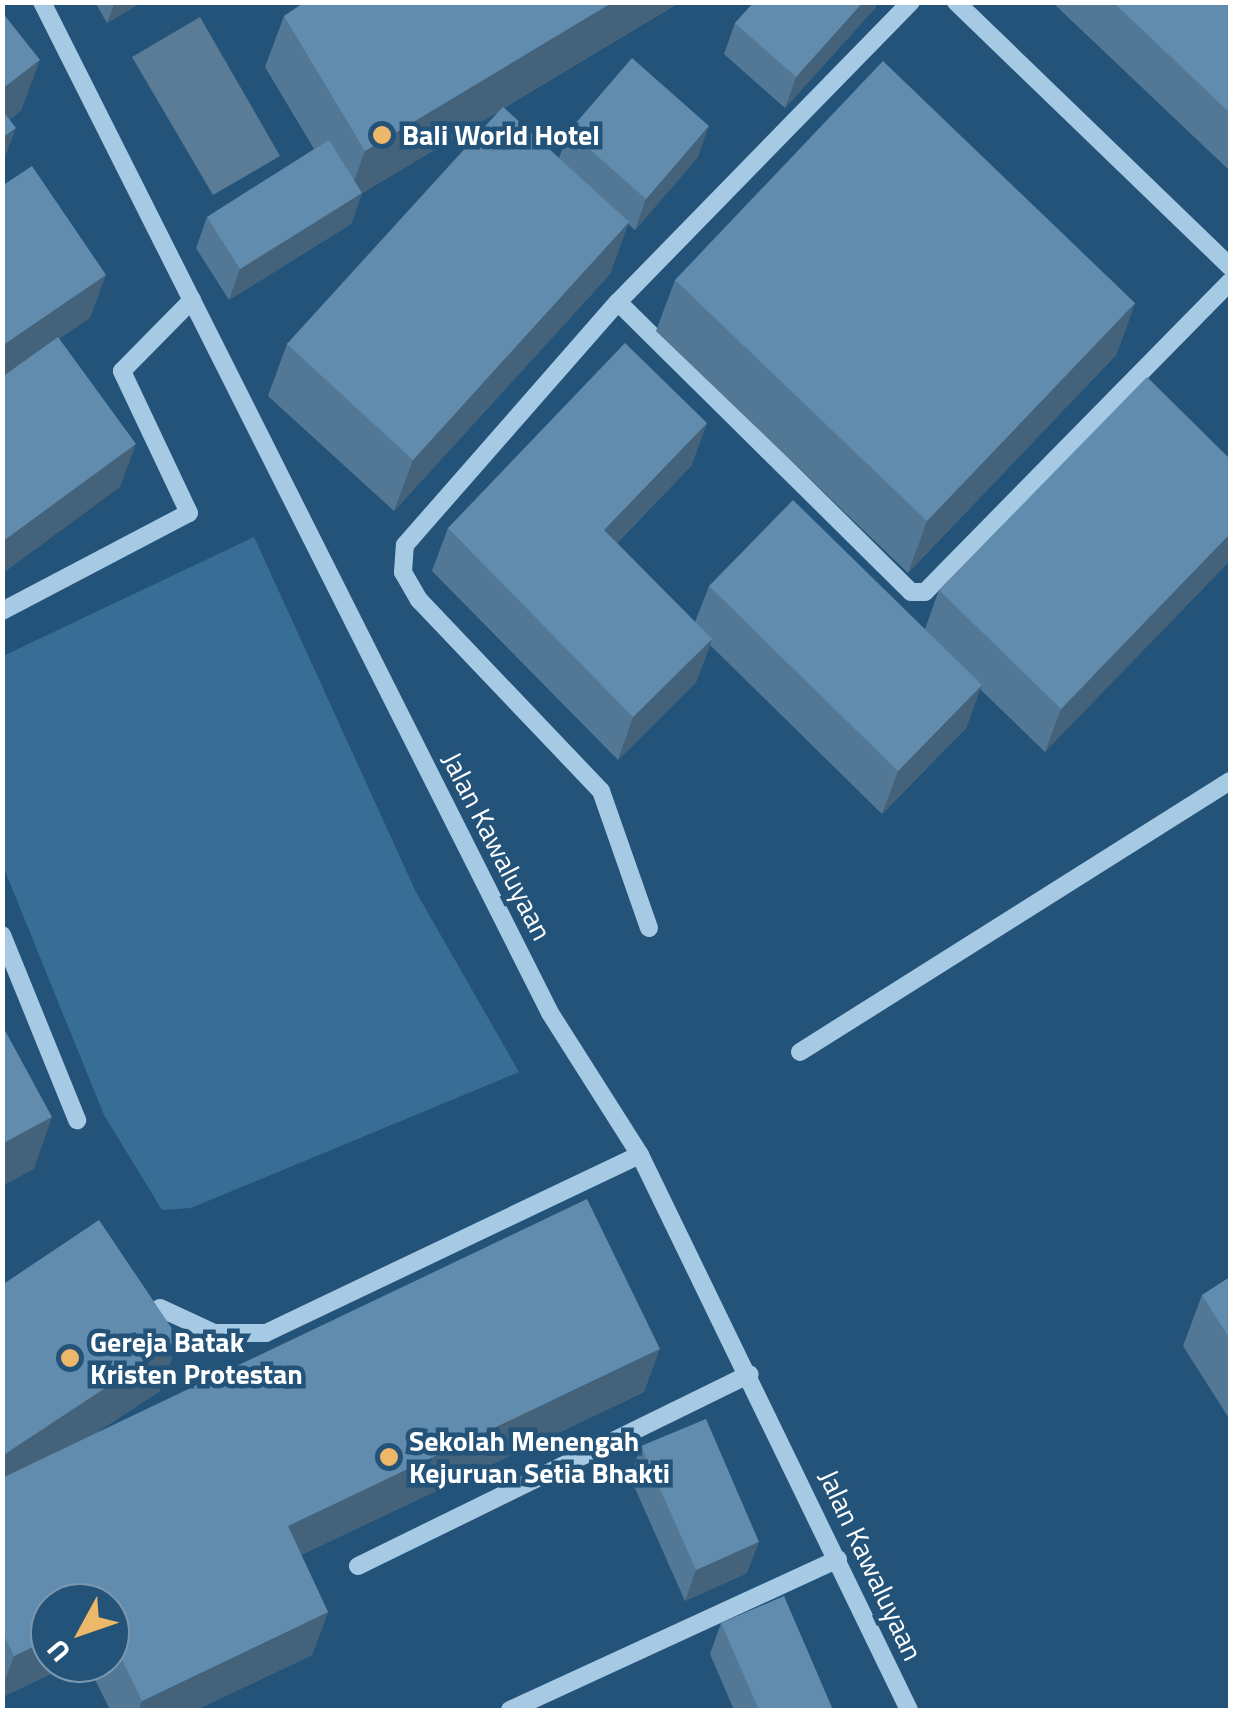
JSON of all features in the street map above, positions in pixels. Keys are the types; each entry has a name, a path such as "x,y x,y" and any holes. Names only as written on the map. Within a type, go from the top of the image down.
{"street":[{"name":"Jalan Kawaluyaan","path":"42,2 550,1012 640,1155 750,1374 909,1710"},
{"path":"649,928 624,834 601,791 402,572 405,545 618,302 911,2"},
{"path":"956,2 1230,266"},
{"path":"618,302 911,592 925,592 1230,282"},
{"path":"2,611 188,513 122,371 192,300"},
{"path":"800,1052 1230,781"},
{"path":"2,935 77,1120"},
{"path":"160,1308 214,1333 266,1332 640,1155"},
{"path":"358,1566 750,1374"},
{"path":"510,1710 838,1559"}],"shaded area":[{"path":"200,17 280,156 213,195 132,57"},
{"path":"254,537 416,892 519,1072 191,1208 162,1210 104,1115 3,866 3,656"}],"building":[{"path":"305,2 613,2 365,151 284,16"},
{"path":"754,2 863,2 796,77 735,23"},
{"path":"1113,2 1230,2 1230,113"},
{"path":"2,12 40,60 2,89"},
{"path":"632,58 709,126 646,199 569,131"},
{"path":"883,61 1135,303 927,521 675,280"},
{"path":"503,107 629,222 413,460 287,344"},
{"path":"2,110 16,128 2,138"},
{"path":"329,140 362,193 240,269 207,217"},
{"path":"32,166 106,275 2,346 2,186"},
{"path":"58,337 136,444 2,542 2,377"},
{"path":"625,343 707,423 604,530 712,639 633,717 448,528"},
{"path":"1147,377 1230,459 1230,534 1061,709 939,590"},
{"path":"793,500 982,685 898,771 709,586"},
{"path":"2,1025 52,1117 2,1144"},
{"name":"Sekolah Menengah Kejuruan Setia Bhakti","path":"587,1199 660,1349 288,1526 328,1612 142,1701 130,1676 130,1583 30,1583 30,1648 14,1656 2,1631 2,1478"},
{"name":"Gereja Batak Kristen Protestan","path":"99,1220 179,1339 2,1456 2,1285"},
{"path":"1230,1277 1230,1339 1202,1295"},
{"path":"706,1419 759,1542 696,1570 641,1446"},
{"path":"784,1596 833,1710 759,1710 721,1623"}],"place":[{"name":"Bali World Hotel","path":"382,135"},
{"name":"Gereja Batak Kristen Protestan","path":"70,1358"},
{"name":"Sekolah Menengah Kejuruan Setia Bhakti","path":"389,1457"}]}
